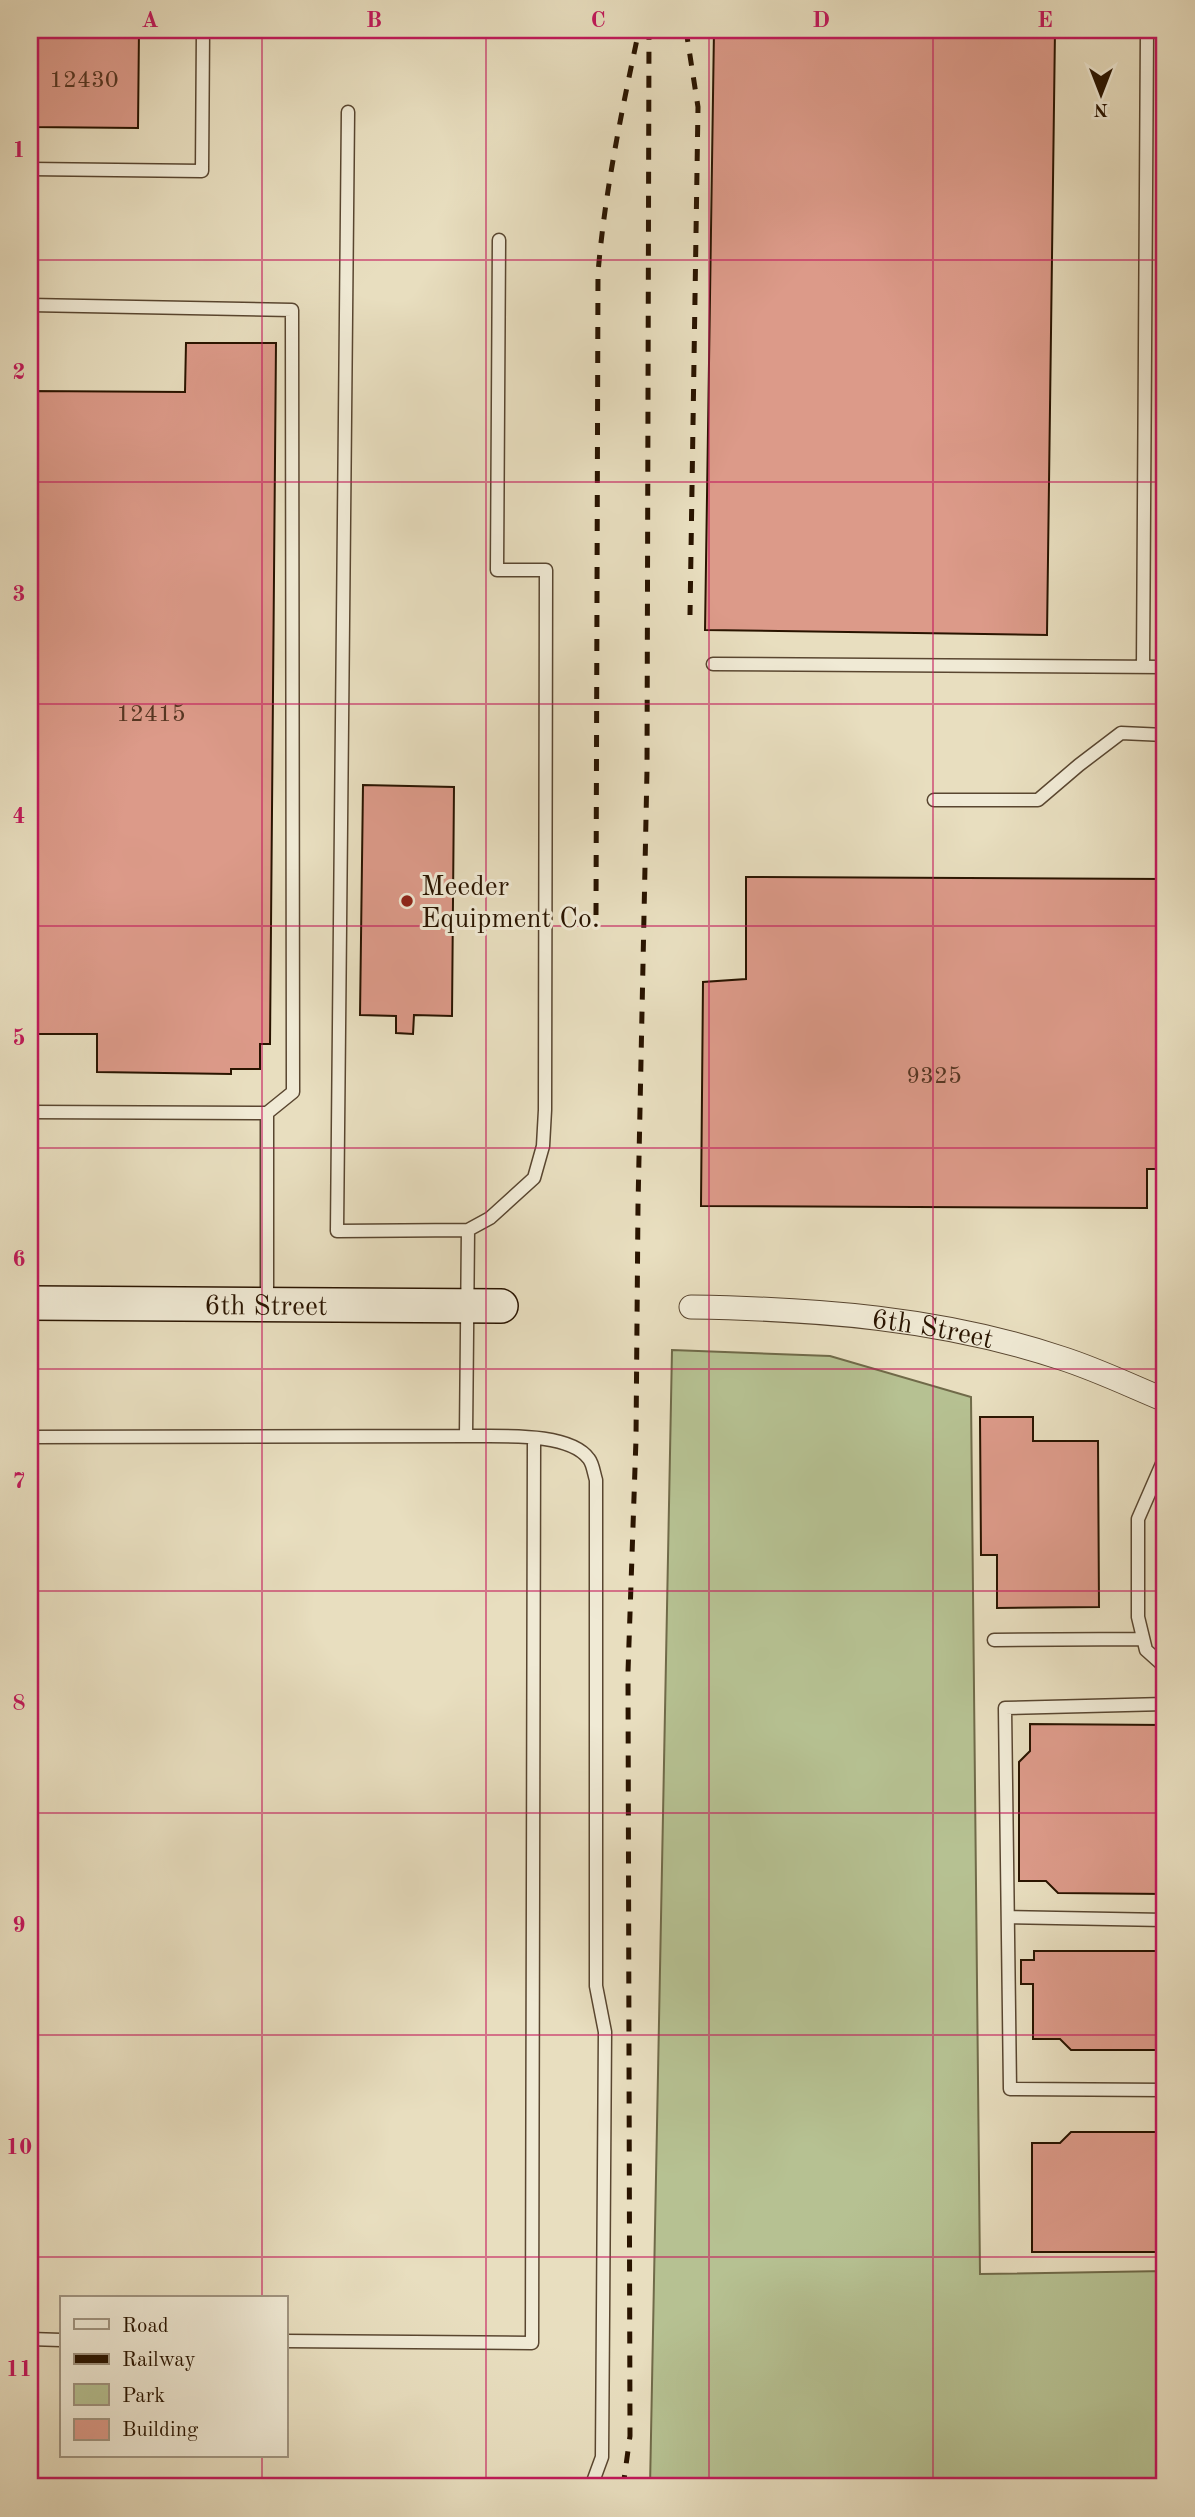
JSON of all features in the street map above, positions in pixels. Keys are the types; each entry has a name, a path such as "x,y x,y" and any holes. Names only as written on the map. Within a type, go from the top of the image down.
{"street":[{"name":"6th Street","path":"30,1303 501,1306"},
{"name":"6th Street","path":"691,1307 801,1310 926,1325 1062,1358 1165,1400"}],"lane":[{"path":"30,169 202,171 203,30"},
{"path":"1143,667 1147,30"},
{"path":"348,112 337,1231 468,1230 490,1218 534,1178 543,1146 546,570 497,569 499,240"},
{"path":"30,305 292,310 293,1092 267,1113 30,1112"},
{"path":"713,664 1165,667"},
{"path":"934,800 1038,800 1121,733 1165,735"},
{"path":"267,1113 267,1305"},
{"path":"466,1436 468,1230"},
{"path":"30,1437 466,1436 534,1439 570,1445 590,1459 596,1480 596,1986 605,2032 603,2457 591,2487"},
{"path":"287,2341 532,2343 534,1439"},
{"path":"1165,1457 1138,1519 1138,1617 1146,1650 1165,1667"},
{"path":"994,1640 1143,1639"},
{"path":"1165,1704 1005,1708 1010,2089 1165,2090"},
{"path":"1008,1917 1165,1920"},
{"path":"30,2339 60,2340"}],"green space":[{"path":"672,1350 830,1356 971,1397 980,2274 1165,2271 1165,2487 650,2487"}],"building":[{"path":"30,30 139,30 138,128 30,127"},
{"path":"714,30 1055,30 1047,635 705,630"},
{"path":"186,343 276,343 270,1044 260,1044 260,1069 231,1069 231,1074 97,1072 97,1034 30,1034 30,391 185,392"},
{"name":"Meeder Equipment Co.","path":"363,785 454,787 452,1016 414,1015 413,1034 396,1033 396,1016 360,1015"},
{"path":"746,877 1165,879 1165,1169 1147,1169 1147,1208 701,1206 703,982 746,979"},
{"path":"980,1417 1033,1417 1033,1441 1098,1441 1099,1607 997,1608 997,1555 981,1555"},
{"path":"1030,1724 1165,1725 1165,1894 1058,1893 1046,1881 1019,1881 1019,1762 1030,1751"},
{"path":"1034,1951 1165,1951 1165,2050 1071,2050 1060,2039 1033,2039 1033,1984 1021,1984 1021,1960 1034,1960"},
{"path":"1071,2132 1165,2132 1165,2252 1032,2252 1032,2143 1060,2143"}],"railway":[{"path":"596,915 598,273 620,120 639,30"},
{"path":"623,2487 630,2436 628,1672 636,1439 647,770 649,30"},
{"path":"686,30 698,107 690,615"}],"place":[{"name":"Meeder Equipment Co.","path":"407,901"}]}
